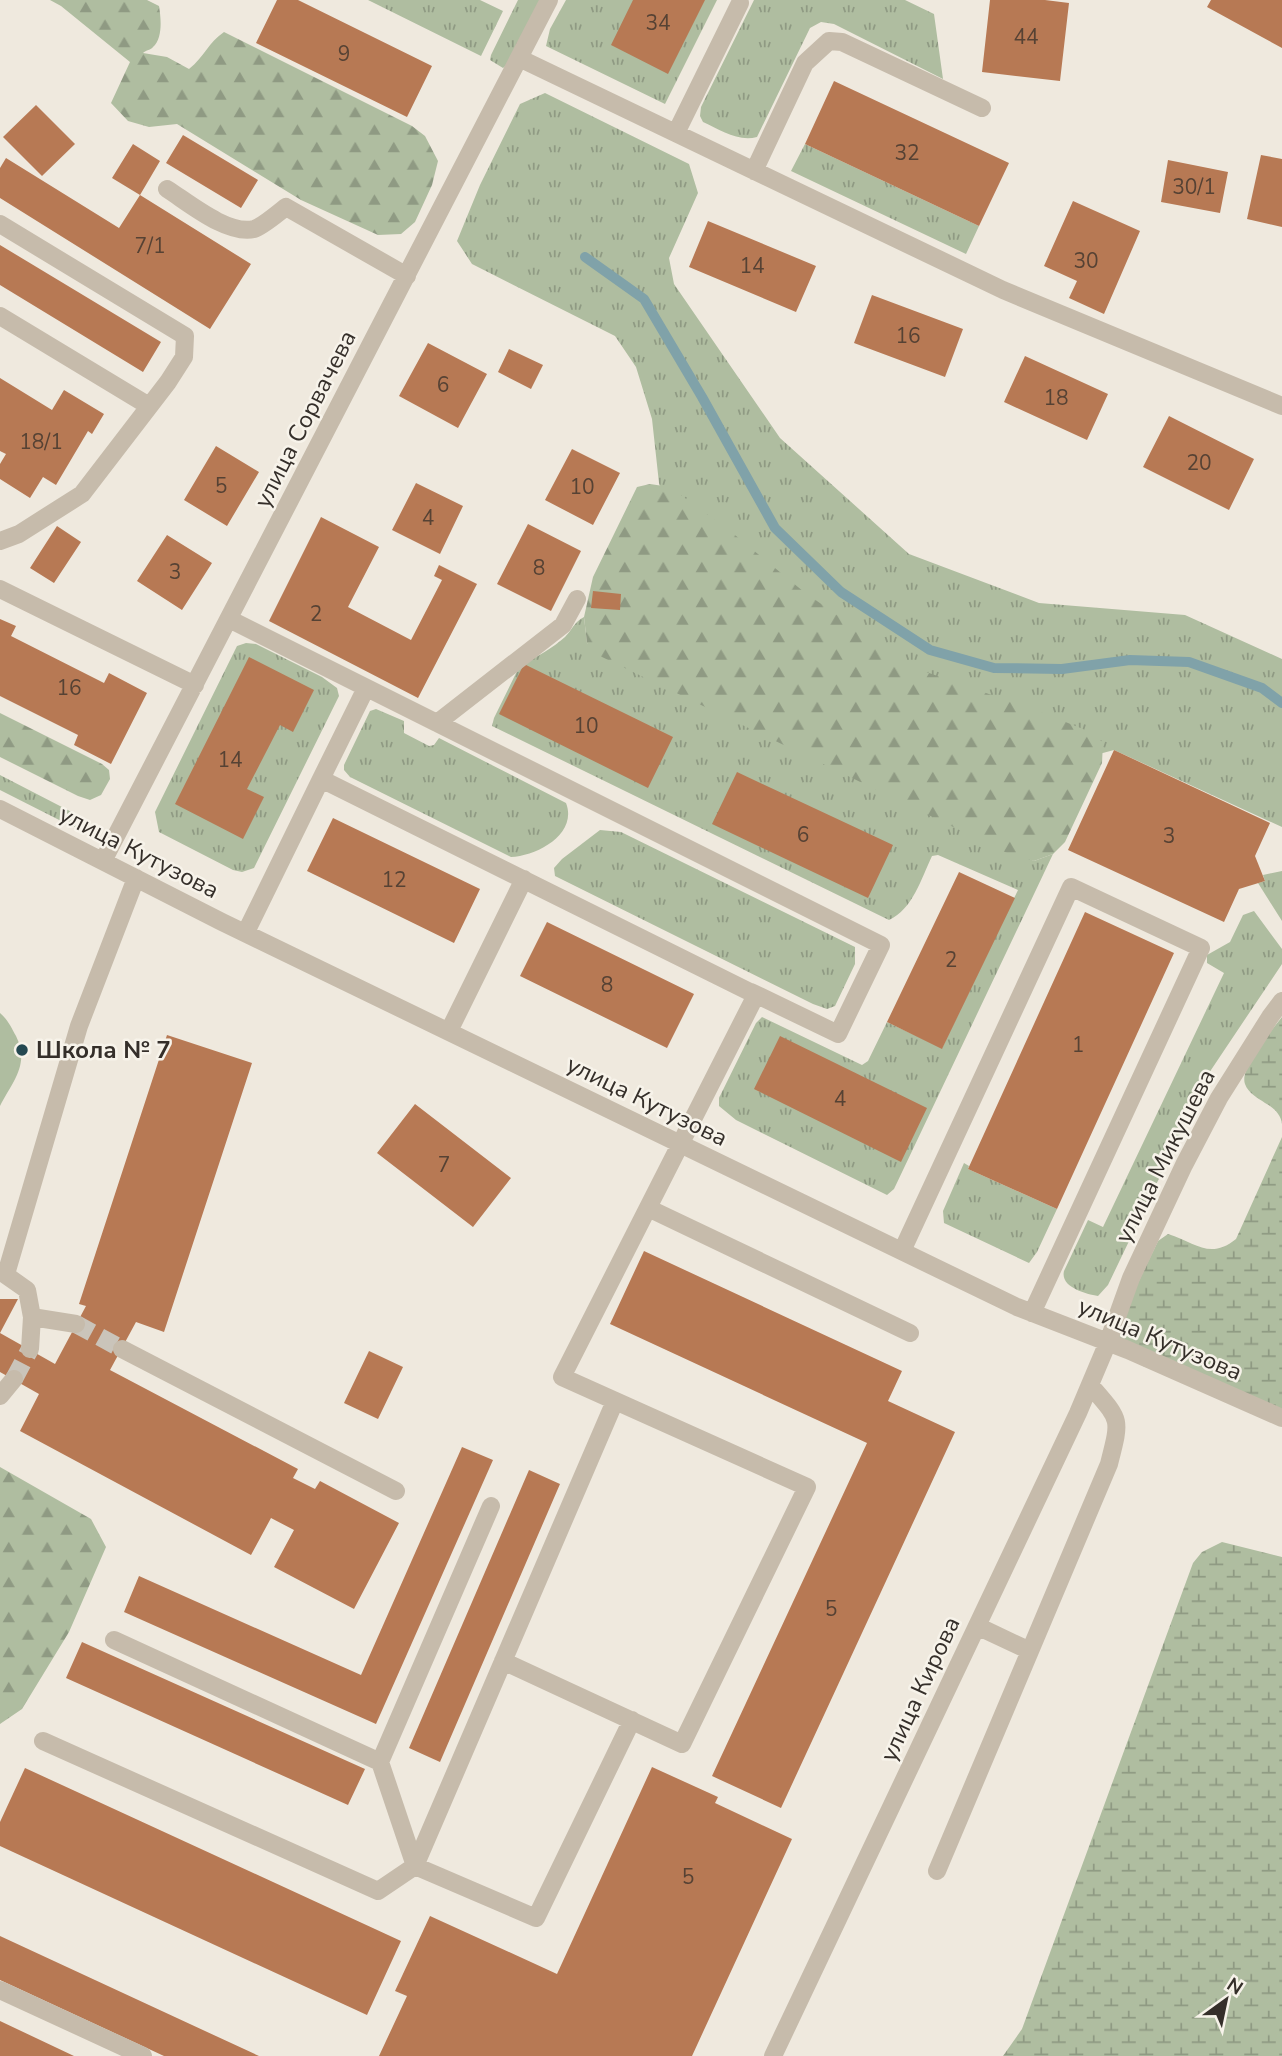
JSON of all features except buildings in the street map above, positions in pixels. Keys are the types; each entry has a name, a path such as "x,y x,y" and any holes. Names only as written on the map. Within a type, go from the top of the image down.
{"street":[{"name":"улица Сорвачева","path":"103,861 549,0"},
{"path":"676,133 740,3"},
{"path":"754,170 805,63 829,41 842,42 982,108"},
{"path":"519,58 1003,290 1282,406"},
{"path":"167,189 225,225 241,229 257,229 286,207 407,276"},
{"path":"0,224 185,336 184,357 82,494 19,534 0,541"},
{"path":"0,316 149,406"},
{"path":"0,589 195,685"},
{"path":"437,723 563,625 577,599"},
{"path":"229,619 881,945 838,1034 321,779"},
{"path":"246,932 366,688"},
{"name":"улица Кутузова","path":"0,809 246,932 1017,1307 1108,1342 1282,1418"},
{"path":"30,1349 32,1317 27,1290 3,1272 79,1026 136,878"},
{"path":"449,1031 524,879"},
{"path":"902,1251 1071,887 1201,948 1032,1312"},
{"path":"503,1661 682,1744 807,1487 562,1377 756,995 751,992"},
{"name":"улица Микушева","path":"1108,1342 1131,1278 1184,1165 1219,1098 1282,1000"},
{"path":"648,1208 910,1333"},
{"path":"32,1317 76,1324"},
{"name":"улица Кирова","path":"773,2056 1108,1342"},
{"path":"122,1349 396,1491"},
{"path":"0,1396 14,1379"},
{"path":"937,1871 1109,1464 1118,1429 1115,1413 1090,1385"},
{"path":"43,1741 379,1891 415,1866 615,1401"},
{"path":"491,1506 380,1762 415,1866 536,1918 632,1720"},
{"path":"977,1626 1030,1651"},
{"path":"114,1640 380,1762"},
{"path":"0,1990 143,2056"}],"green space":[{"path":"50,0 147,0 159,6 160,28 156,43 143,53 167,57 189,69 224,32 412,126 425,136 438,161 432,185 415,222 401,234 378,235 301,200 177,124 149,127 128,121 111,103 130,62"},
{"path":"368,0 480,0 503,11 481,56"},
{"path":"518,0 542,0 508,64 503,68 490,60 491,55"},
{"path":"566,0 717,0 665,104 546,46 550,29"},
{"path":"754,0 905,0 934,14 943,79 834,24 821,22 810,28 757,137 736,137 723,132 703,122 700,116 701,107"},
{"path":"545,93 689,164 698,193 669,258 674,284 780,438 909,554 1039,603 1185,615 1282,659 1282,827 1114,750 1010,778 681,575 659,483 652,419 636,367 615,336 472,264 457,241 480,185 520,104"},
{"path":"805,144 979,226 966,254 791,171"},
{"path":"650,484 670,487 735,535 804,592 912,667 1043,713 1083,729 1103,742 1102,763 1065,842 1053,854 1034,861 1007,853 600,656 587,643 584,617 593,577 637,487"},
{"path":"584,617 587,643 1034,861 1053,854 894,1189 887,1195 736,1120 719,1106 719,1098 756,1023 762,1017 862,1065 868,1061 887,1022 942,1048 1018,890 938,855 932,856 910,901 889,920 492,726 521,663 555,645"},
{"path":"256,644 322,677 337,688 339,696 254,868 242,872 233,870 159,832 155,812 237,646"},
{"path":"376,709 404,721 404,733 429,746 434,745 439,738 566,803 568,814 561,833 543,848 511,857 350,777 344,770 344,765 370,711"},
{"path":"0,713 102,764 109,770 110,779 101,795 90,800 78,796 0,757"},
{"path":"0,775 89,821 80,827 73,827 0,790"},
{"path":"600,830 621,832 855,947 855,964 835,1006 827,1009 813,1004 555,876 554,868 562,859"},
{"path":"1282,871 1282,921 1258,883 1265,881 1263,875"},
{"path":"1254,911 1282,949 1282,964 1211,1070 1108,1285 1098,1296 1075,1289 1066,1281 1064,1271 1088,1220 1103,1227 1224,973 1207,963 1207,955 1230,942 1243,915"},
{"path":"0,1013 16,1036 20,1046 21,1064 0,1106"},
{"path":"1282,1017 1282,1124 1276,1111 1248,1090 1244,1077 1251,1059"},
{"path":"1282,1137 1282,1417 1143,1366 1124,1350 1119,1335 1127,1309 1158,1241 1168,1234 1210,1249 1227,1245 1236,1239"},
{"path":"964,1163 969,1166 968,1169 1057,1209 1029,1263 944,1223 943,1211"},
{"path":"0,1467 91,1519 106,1547 69,1632 22,1709 0,1724"},
{"path":"1222,1542 1282,1557 1282,2056 1003,2056 1022,2029 1193,1563 1202,1552"}],"waterway":[{"path":"585,257 644,299 775,528 841,592 930,650 994,668 1062,669 1130,660 1189,662 1262,688 1282,703"}],"tunnel":[{"path":"76,1324 122,1349"},
{"path":"14,1379 30,1349"}],"place":[{"name":"Школа № 7","path":"22,1050"}]}
